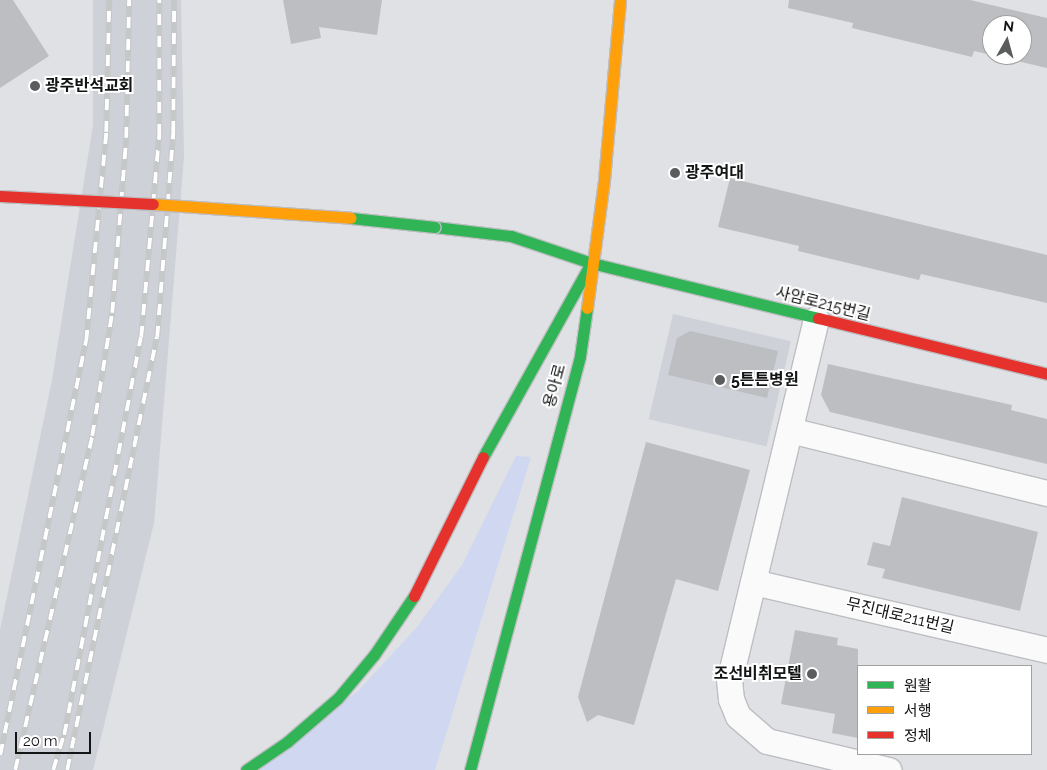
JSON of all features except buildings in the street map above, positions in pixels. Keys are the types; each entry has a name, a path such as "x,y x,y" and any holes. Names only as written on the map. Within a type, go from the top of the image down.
{"main road":[{"name":"용아로","path":"470,770 580,356 591,264 604,180 620,0"},
{"name":"사암로215번길","path":"0,196 288,211 511,236 591,264 1047,374"},
{"path":"246,770 287,742 338,698 374,655 420,587 478,466 591,264"}],"street":[{"path":"816,319 729,680 738,716 767,741 889,770"},
{"path":"790,430 1047,493"},
{"name":"무진대로211번길","path":"753,582 1047,650"}],"shaded area":[{"path":"93,0 181,0 184,157 154,523 93,770 0,770 0,630 52,380 93,125"},
{"name":"5튼튼병원","path":"673,314 791,341 767,446 649,419"},
{"path":"516,456 531,457 435,770 249,770 358,691 417,627 462,565"}],"railway":[{"path":"0,755 86,341 106,132 109,0"},
{"path":"15,770 92,436 112,313 126,138 129,0"},
{"path":"53,770 64,735 141,337 159,135 159,0"},
{"path":"67,770 157,337 173,132 174,0"}],"traffic: fast":[{"path":"351,218 435,227"},
{"path":"435,227 511,236 591,263 818,318"},
{"path":"483,457 591,263"},
{"path":"470,770 580,356 587,308"},
{"path":"246,770 287,742 338,698 374,655 414,596"}],"traffic: slow":[{"path":"587,308 604,180 620,0"},
{"path":"153,204 351,218"}],"traffic: jam":[{"path":"0,196 153,204"},
{"path":"818,318 1047,374"},
{"path":"414,596 483,457"}],"place":[{"name":"광주반석교회","path":"35,86"},
{"name":"광주여대","path":"675,173"},
{"name":"5튼튼병원","path":"720,380"},
{"name":"조선비취모텔","path":"812,674"}]}
